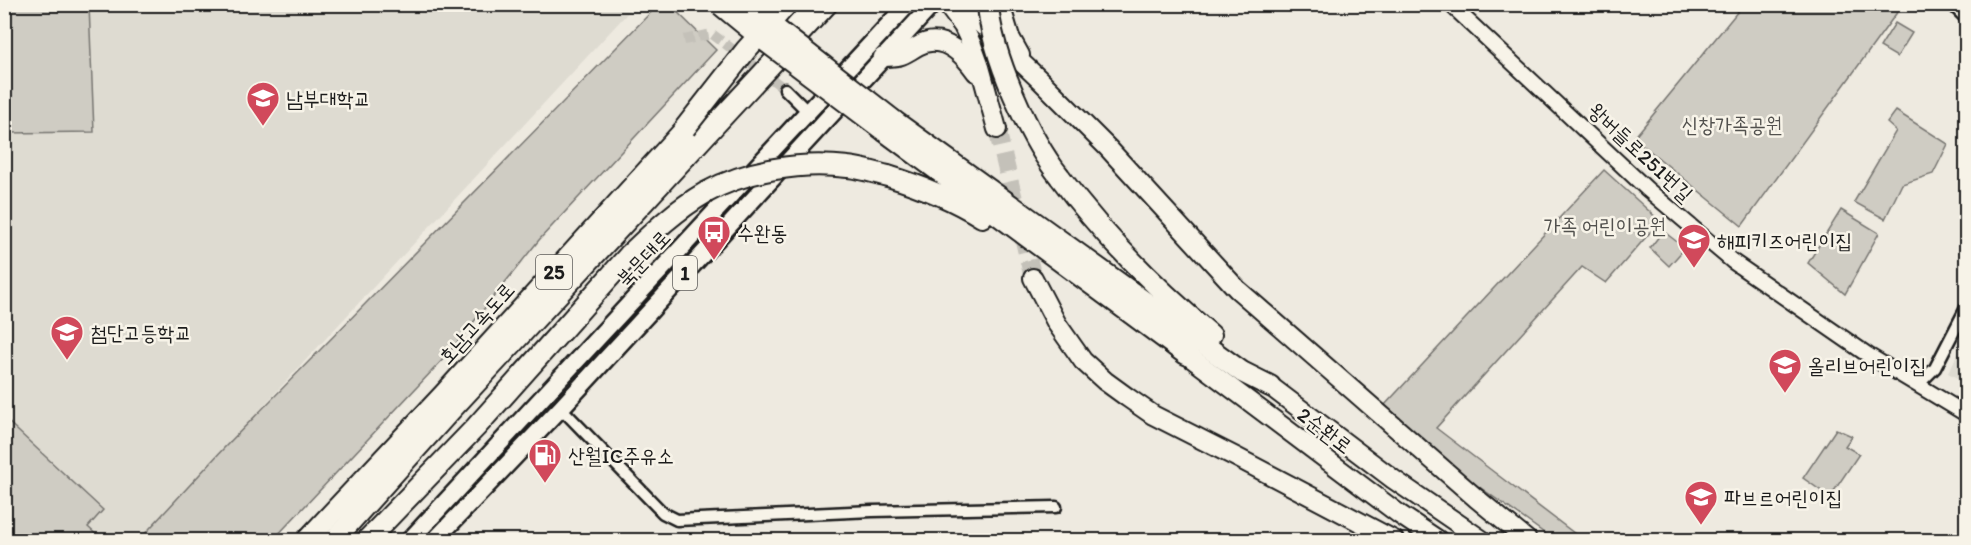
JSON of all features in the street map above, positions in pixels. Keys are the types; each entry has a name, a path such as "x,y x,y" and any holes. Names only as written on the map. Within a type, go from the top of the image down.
{"highway":[{"path":"720,4 760,37 1242,372 1270,386"},
{"path":"744,4 890,127 1186,354"},
{"path":"685,128 746,50 787,4"},
{"name":"호남고속도로","path":"307,540 801,4"},
{"name":"호남고속도로","path":"334,540 827,4"},
{"path":"947,4 963,26 980,67 997,129"},
{"path":"960,4 1108,148 1237,289 1527,540"},
{"path":"987,4 989,25 1011,89 1047,161 1097,224 1152,283 1270,386"},
{"path":"1000,4 1003,19 1019,54 1040,80"},
{"path":"883,57 900,57 920,44 935,41 954,48 965,57 982,79"},
{"path":"367,540 476,427 630,254 678,211 705,193 763,171 791,166 839,166 907,182 967,207 1186,354"},
{"path":"1033,278 1057,324 1083,361 1153,416 1394,540"},
{"name":"2순환로","path":"1186,354 1399,514 1438,540"},
{"name":"2순환로","path":"1270,386 1393,479 1482,540"}],"main road":[{"path":"877,38 896,4"},
{"name":"북문대로","path":"410,540 908,4"},
{"name":"북문대로","path":"435,540 561,408 933,4"},
{"path":"1955,4 1966,15"}],"street":[{"name":"왕버들로251번길","path":"1450,4 1647,189 1732,261 1868,355 1966,414"},
{"path":"785,89 808,112"},
{"path":"1919,384 1935,368 1966,308"},
{"path":"561,408 663,513 677,520 1056,507"}],"shaded area":[{"name":"남부대학교","path":"4,5 635,5 139,540 5,540"},
{"path":"1966,338 1966,383 1948,373"}],"green space":[{"path":"659,4 670,5 716,50 539,240 448,354 273,540 139,540 224,448"},
{"path":"4,5 89,5 94,132 5,133"},
{"name":"신창가족공원","path":"1743,5 1891,5 1898,11 1742,226 1634,138"},
{"path":"1895,23 1912,33 1897,57 1880,47"},
{"path":"1896,111 1948,144 1933,174 1902,184 1885,219 1854,202 1896,131 1887,123"},
{"name":"가족 어린이공원","path":"1604,170 1660,221 1606,283 1582,267 1436,428 1583,540 1554,540 1464,476 1383,407"},
{"path":"1841,210 1879,233 1845,294 1808,263"},
{"path":"1663,231 1685,248 1669,266 1650,248"},
{"path":"4,418 103,510 88,527 102,540 5,540"},
{"path":"1836,429 1852,436 1845,446 1859,454 1830,497 1803,478"}],"tunnel":[{"path":"684,40 712,34 785,89"},
{"path":"997,129 1033,278"}],"place":[{"name":"남부대학교","path":"263,127"},
{"name":"수완동","path":"714,261"},
{"name":"해피키즈어린이집","path":"1694,269"},
{"name":"첨단고등학교","path":"67,361"},
{"name":"올리브어린이집","path":"1785,394"},
{"name":"산월IC주유소","path":"545,484"},
{"name":"파브르어린이집","path":"1701,526"}]}
